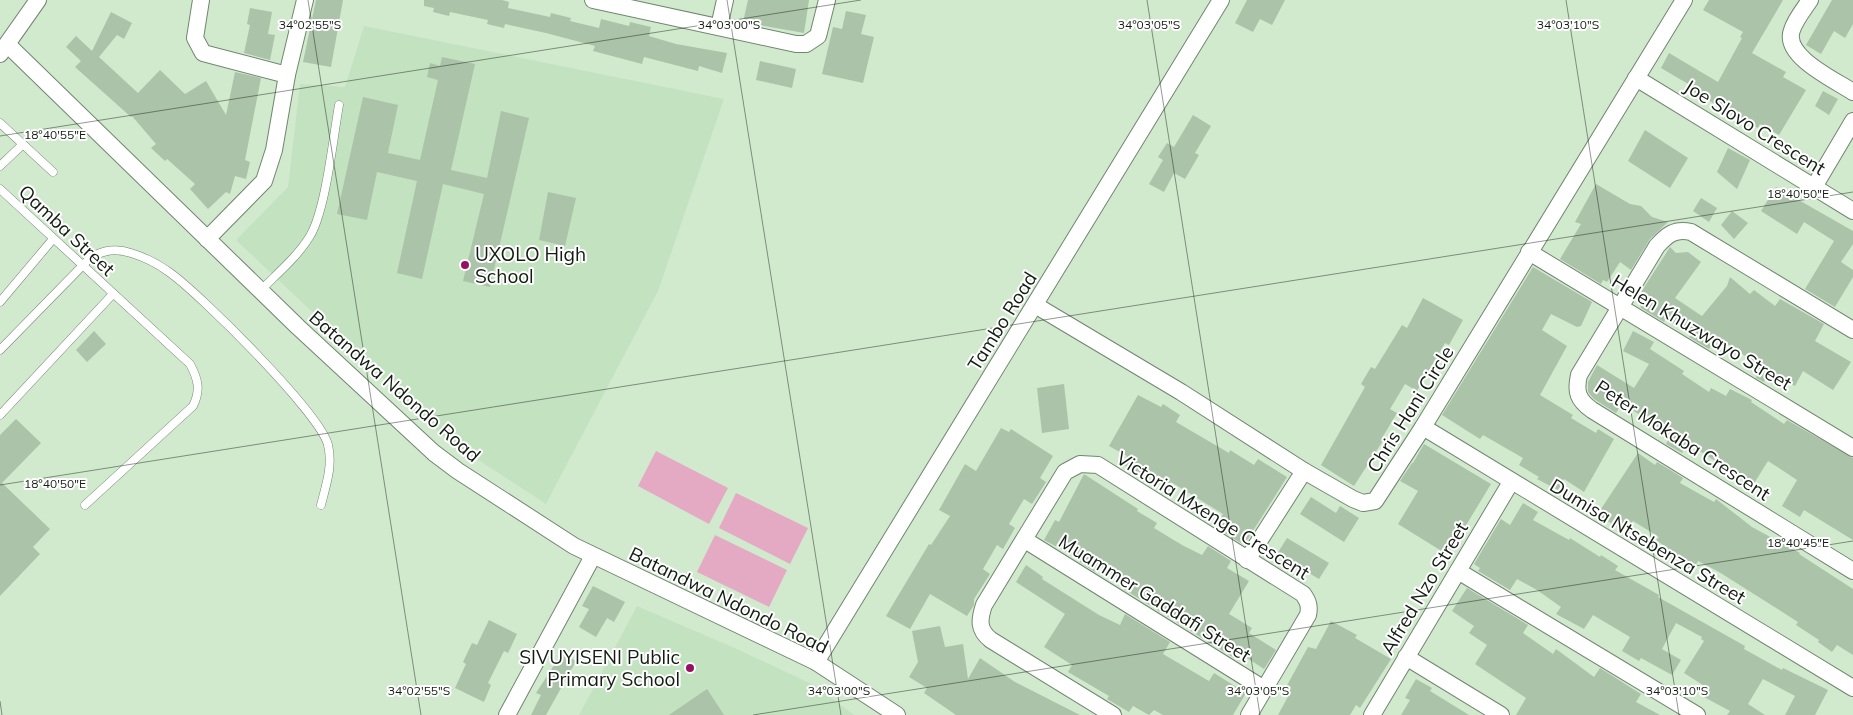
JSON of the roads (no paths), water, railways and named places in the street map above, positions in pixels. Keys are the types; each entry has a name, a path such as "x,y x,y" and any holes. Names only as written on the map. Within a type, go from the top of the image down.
{"street":[{"path":"4,49 38,0"},
{"path":"201,0 195,38 203,53 288,75"},
{"path":"207,239 264,181 274,150 305,0"},
{"path":"594,0 621,3 796,44 806,44 818,36 828,0"},
{"path":"719,27 725,0"},
{"name":"Tambo Road","path":"816,662 1221,0"},
{"name":"Chris Hani Circle","path":"1035,305 1181,392 1304,472 1353,499 1369,503 1379,497 1424,427 1684,0"},
{"path":"1810,0 1792,30 1792,46 1803,59 1853,92"},
{"name":"Batandwa Ndondo Road","path":"4,49 261,290 298,328 434,453 458,471 537,523 593,556 816,662 897,715"},
{"name":"Joe Slovo Crescent","path":"1636,78 1853,211"},
{"path":"1814,187 1853,121"},
{"name":"Peter Mokaba Crescent","path":"1853,330 1700,237 1684,230 1667,235 1657,246 1579,375 1577,391 1584,404 1853,572"},
{"name":"Helen Khuzwayo Street","path":"1530,252 1622,306 1853,448"},
{"name":"Dumisa Ntsebenza Street","path":"1424,427 1853,688"},
{"name":"Victoria Mxenge Crescent","path":"1112,715 991,640 981,630 980,622 984,605 1065,472 1072,467 1087,463 1098,465 1303,594 1309,605 1308,615 1249,715"},
{"path":"1247,560 1304,472"},
{"name":"Alfred Nzo Street","path":"1372,715 1512,482"},
{"name":"Muammer Gaddafi Street","path":"1025,540 1264,689"},
{"path":"507,715 593,556"},
{"path":"1458,571 1697,715"},
{"path":"1406,658 1501,715"}],"lane":[{"path":"261,290 310,236 318,218 339,105"},
{"path":"0,123 53,172"},
{"path":"0,166 22,145"},
{"name":"Qamba Street","path":"0,189 112,295 190,364 196,376 198,396 193,406 85,506"},
{"path":"0,302 53,240"},
{"path":"0,350 81,266 104,250 132,253 169,272 224,323 298,398 318,424 328,444 330,469 321,505"},
{"path":"0,415 112,295"}],"place":[{"name":"UXOLO High School","path":"465,265"},
{"name":"SIVUYISENI Public Primary School","path":"690,668"}]}
